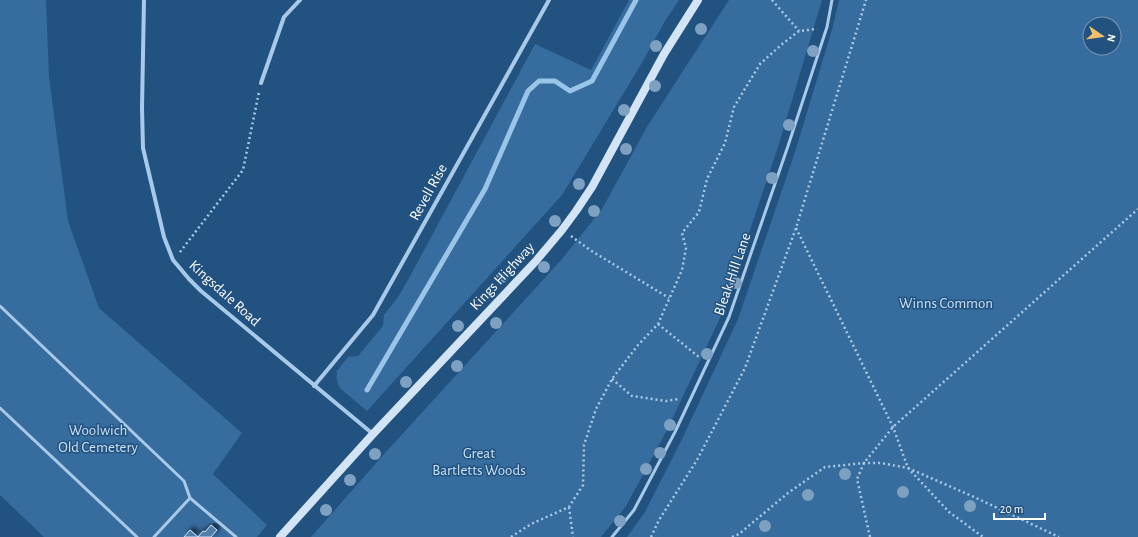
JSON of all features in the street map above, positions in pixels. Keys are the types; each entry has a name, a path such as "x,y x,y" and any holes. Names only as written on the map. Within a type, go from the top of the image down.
{"street":[{"name":"Kingsdale Road","path":"144,0 142,108 143,148 164,237 173,260 201,291 372,434"},
{"path":"261,83 284,16 300,0"},
{"name":"Revell Rise","path":"314,386 373,315 549,0"},
{"name":"Kings Highway","path":"280,537 372,434 535,262 562,230 592,187 664,54 698,0"}],"lane":[{"name":"Bleak Hill Lane","path":"612,537 634,510 692,398 729,317 827,27 832,0"},
{"path":"0,306 184,481 190,498 236,537"},
{"path":"0,408 137,537"},
{"path":"154,537 190,498"}],"path":[{"path":"772,0 799,31"},
{"path":"651,537 659,520 697,460 745,368 796,228 866,0"},
{"path":"511,537 531,524 569,507 582,485 584,445 596,409 612,379 638,345 658,324 682,270 686,248 682,233 700,212 706,179 725,143 734,107 760,64 799,31 827,27"},
{"path":"173,260 242,170 261,83"},
{"path":"870,537 857,479 864,463 893,427 1138,209"},
{"path":"796,228 893,427 908,468 949,512 983,537"},
{"path":"562,230 590,250 669,298"},
{"path":"658,324 708,363"},
{"path":"612,379 632,396 666,401 692,398"},
{"path":"732,537 738,534 788,493 825,467 864,463 881,463 908,468 1059,537"},
{"path":"569,507 573,537"}],"green space":[{"name":"Woolwich Old Cemetery","path":"0,0 46,0 49,77 68,221 99,308 242,433 213,474 267,525 257,537 44,537 0,495"},
{"path":"629,0 679,0 665,21 643,61 562,195 367,411 341,389 337,382 336,372 348,357 358,356 383,326 384,315 398,297 408,280 535,44 591,70"},
{"name":"Great Bartletts Woods","path":"729,0 822,0 779,144 721,316 666,432 626,506 601,537 311,537 385,453 562,259 602,209 648,125"},
{"name":"Winns Common","path":"839,0 1138,0 1138,537 627,537 645,512 683,437 738,319 795,152 833,26"}],"building":[{"path":"211,525 217,530 211,537 198,537 203,531 205,532"},
{"path":"190,530 198,537 184,537"}],"waterway":[{"path":"367,390 485,189 528,91 539,81 555,81 570,91 592,81 636,0"}]}
